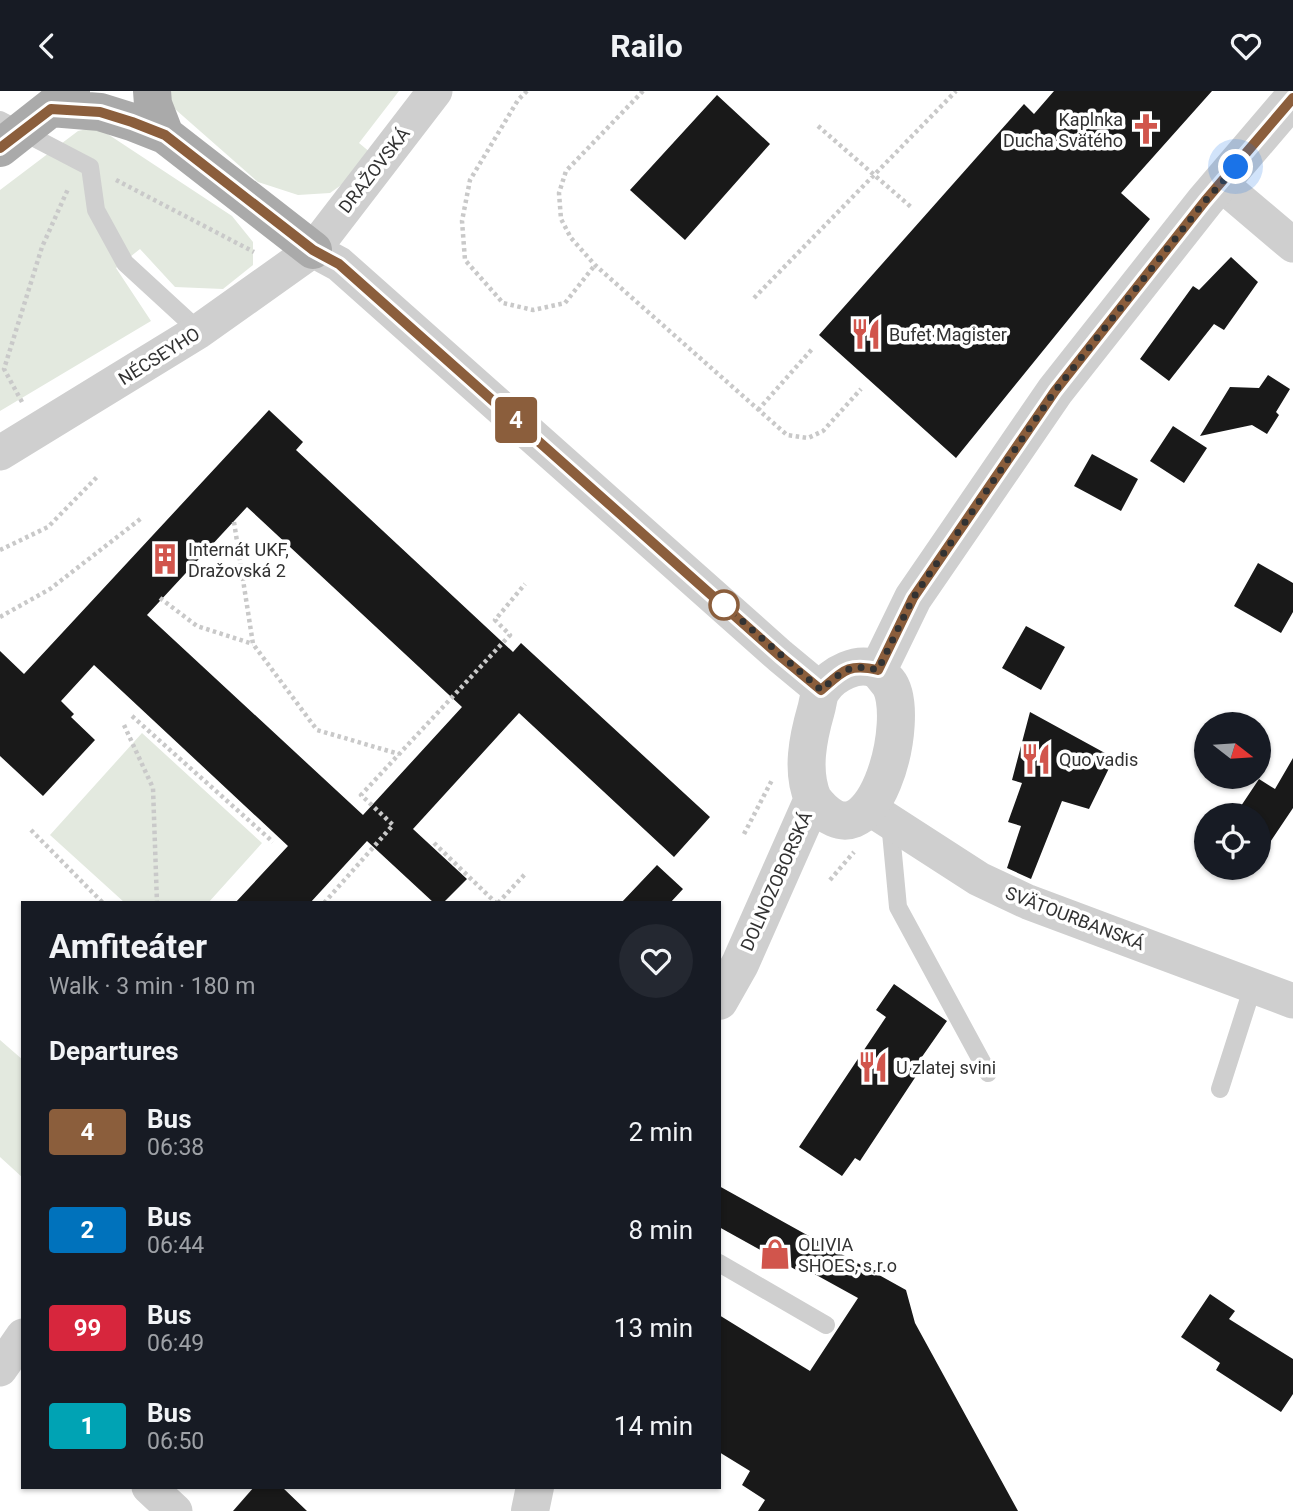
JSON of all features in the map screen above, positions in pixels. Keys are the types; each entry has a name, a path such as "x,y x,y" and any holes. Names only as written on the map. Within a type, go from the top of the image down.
{"main road":[{"path":"152,91 153,104 165,135"},
{"path":"1,138 62,100 165,135 299,259"}],"street":[{"name":"DRAŽOVSKÁ","path":"299,259 435,91"},
{"path":"878,670 913,598 1055,391 1205,201 1293,98"},
{"path":"1221,184 1293,245"},
{"name":"NÉCSEYHO","path":"0,453 199,331 299,259"},
{"path":"299,259 339,264 821,690 840,674 858,666 878,670 893,688 896,712 890,757 882,786 880,815"},
{"name":"DOLNOZOBORSKÁ","path":"821,690 813,720 807,764 808,788 813,799 825,814 838,820 880,815"},
{"name":"DOLNOZOBORSKÁ","path":"721,997 740,964 813,799"},
{"name":"SVÄTOURBANSKÁ","path":"880,815 979,879 1028,902 1293,1001"},
{"path":"151,1489 174,1511"},
{"path":"530,1511 535,1489"}],"lane":[{"path":"1,138 90,167 96,210 125,263 199,331"},
{"path":"880,815 898,907 988,1073"},
{"path":"1220,1089 1253,986"},
{"path":"721,1264 825,1325"}],"path":[{"path":"527,91 518,100 470,180 462,221 466,260 503,303 533,310 565,303 596,265"},
{"path":"643,91 566,171 559,193 561,219 571,238 596,265 787,435 808,438 823,431 861,389"},
{"path":"754,298 956,91"},
{"path":"818,126 911,207"},
{"path":"90,167 299,259"},
{"path":"22,402 4,369 42,247 69,187"},
{"path":"758,410 813,348"},
{"path":"0,550 48,527 99,475"},
{"path":"0,617 50,589 142,517"},
{"path":"234,522 253,644 317,730 399,754"},
{"path":"326,901 393,825 361,795 510,635 495,620 525,584"},
{"path":"160,598 197,626 253,644"},
{"path":"132,716 273,842"},
{"path":"124,725 153,788 157,901"},
{"path":"744,834 776,772"},
{"path":"31,830 101,901"},
{"path":"434,843 495,901"},
{"path":"499,901 526,873"}],"shaded area":[{"path":"164,91 399,91 359,143 371,153 351,178 330,193 298,195 258,182 167,102"},
{"path":"97,127 232,216 253,242 253,265 223,289 175,287 140,249 116,268 151,321 0,411 0,190 78,131"},
{"path":"142,733 262,843 210,901 123,901 50,835"},
{"path":"0,1040 21,1058 21,1176 0,1157"}],"building":[{"path":"1054,91 1212,91 1121,193 1150,219 956,458 819,335 1024,104 1034,114"},
{"path":"717,95 770,144 685,240 630,190"},
{"path":"1231,257 1258,282 1224,330 1214,324 1169,381 1140,359 1193,286 1199,290"},
{"path":"1268,375 1290,389 1267,434 1252,425 1200,436 1230,387 1259,388"},
{"path":"269,410 303,442 296,450 513,652 521,643 710,817 674,857 519,713 413,829 467,879 445,901 432,901 367,841 312,901 237,901 288,846 94,665 61,701 74,714 71,717 95,740 43,796 0,756 0,651 24,674","holes":["247,507 462,707 363,815 147,615"]},
{"path":"1173,426 1207,448 1184,483 1150,461"},
{"path":"1092,454 1138,479 1121,511 1074,486"},
{"path":"1258,563 1293,583 1293,612 1281,633 1234,606"},
{"path":"1026,626 1065,647 1041,690 1002,668"},
{"path":"1030,712 1114,758 1089,809 1062,801 1031,879 1007,868 1021,826 1008,822 1022,783 1012,780"},
{"path":"1293,758 1293,808 1271,841 1271,803 1243,803 1252,789 1271,789 1271,786 1275,789"},
{"path":"657,865 683,889 672,901 623,901"},
{"path":"894,984 947,1021 917,1064 922,1067 860,1161 855,1158 842,1176 799,1147 886,1017 876,1010"},
{"path":"721,1187 906,1290 915,1323 1018,1511 758,1511 765,1500 742,1485 750,1471 721,1453 721,1316 810,1371 858,1298 800,1266 798,1271 721,1228"},
{"path":"1210,1294 1235,1311 1229,1319 1293,1359 1293,1394 1281,1412 1216,1370 1220,1363 1181,1337"},
{"path":"252,1489 284,1489 307,1511 233,1511"}],"bus line":[{"name":"4","path":"0,148 51,109 100,112 165,135 313,250 339,264 821,690 840,674 858,666 878,670 913,598 1055,391 1205,201 1293,98"}],"place":[{"name":"Kaplnka Ducha Svätého","path":"1146,129"},
{"name":"Bufet Magister","path":"866,334"},
{"name":"Internát UKF, Dražovská 2","path":"165,559"},
{"name":"Quo vadis","path":"1036,759"},
{"name":"U zlatej svini","path":"873,1067"},
{"name":"OLIVIA SHOES, s.r.o","path":"775,1254"}],"route":[{"path":"724,605 821,690 840,674 858,666 878,670 913,598 1055,391 1205,201 1236,167"}]}
